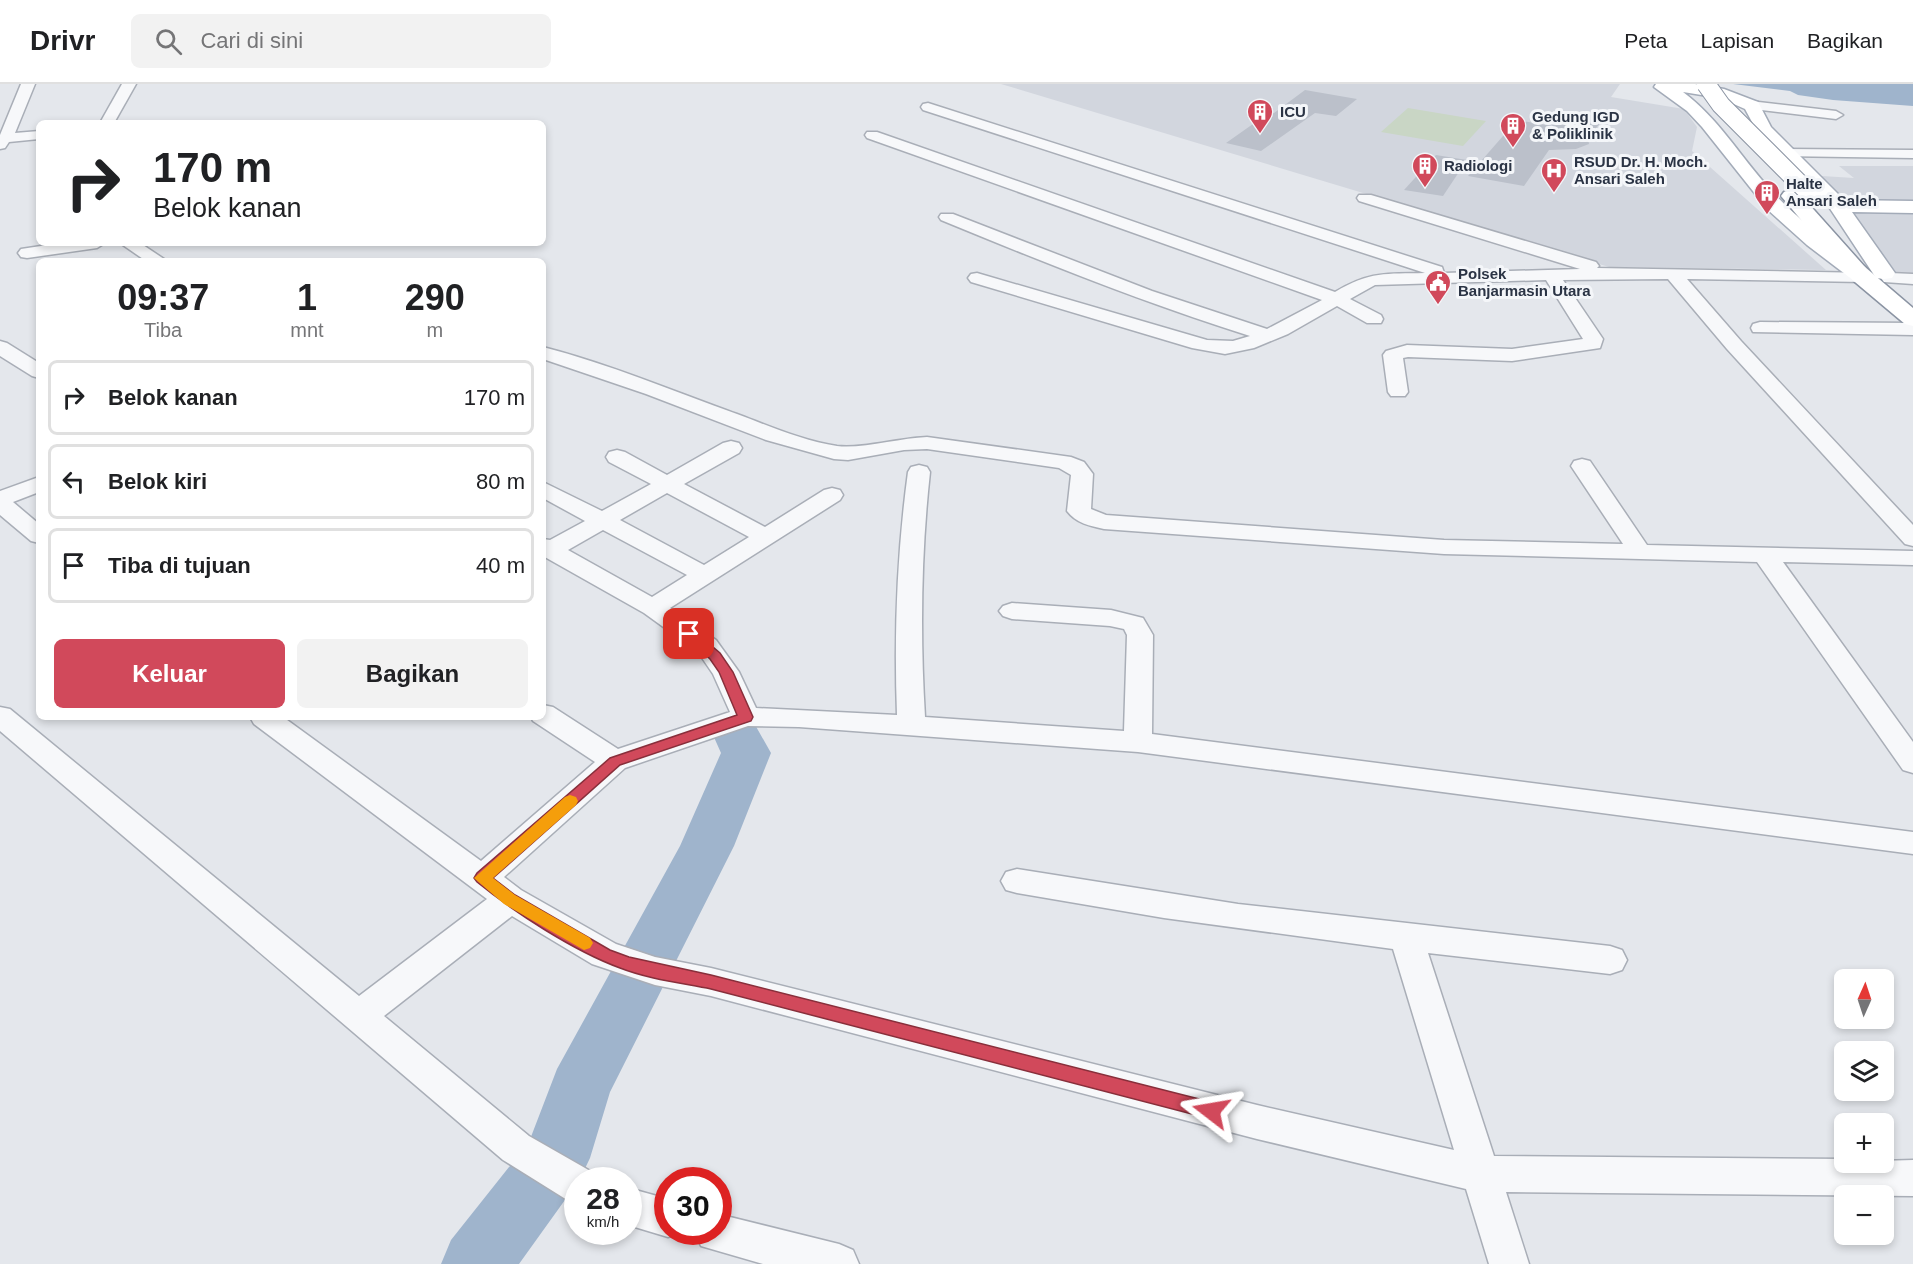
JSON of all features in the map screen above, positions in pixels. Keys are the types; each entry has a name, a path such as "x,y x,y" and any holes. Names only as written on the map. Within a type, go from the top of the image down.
{"main road":[{"path":"1706,84 1721,105 1813,197 1873,275"},
{"path":"1671,85 1724,94 1750,105 1764,129 1785,153 1839,206 1873,275"},
{"path":"1671,85 1717,118 1791,196 1873,275 1913,319"},
{"path":"1671,85 1702,117 1774,205 1819,244 1913,298"},
{"path":"1839,206 1913,207"}],"street":[{"path":"2,140 11,129 28,84"},
{"path":"109,120 129,84"},
{"path":"1750,105 1834,121 1834,153"},
{"path":"928,107 1458,277"},
{"path":"2,140 36,135"},
{"path":"872,135 1336,299 1374,319"},
{"path":"1785,153 1913,154"},
{"path":"1365,198 1611,273"},
{"path":"947,217 1128,289 1218,321 1268,335"},
{"path":"27,254 36,240"},
{"path":"27,254 78,246"},
{"path":"133,246 153,258"},
{"path":"27,254 36,265"},
{"path":"977,278 1130,324 1218,347 1238,346 1268,335 1363,283 1375,280 1611,273 1873,275 1913,279"},
{"path":"1398,392 1393,356 1396,353 1407,351 1512,355 1593,344 1593,339 1551,274"},
{"path":"1673,274 1734,345 1913,539"},
{"path":"1760,328 1913,329"},
{"path":"0,347 36,369"},
{"path":"546,354 653,390 774,435 834,452 848,453 904,444 927,443 1063,462 1076,467 1082,474 1079,511 1087,517 1104,522 1444,547 1913,558"},
{"path":"547,548 603,520 731,448"},
{"path":"616,457 766,537"},
{"path":"1582,466 1640,552"},
{"path":"911,725 908,592 910,533 919,472"},
{"path":"36,485 0,503 36,533"},
{"path":"546,491 705,575"},
{"path":"653,608 832,495"},
{"path":"547,548 653,608 707,646 726,672 741,719"},
{"path":"1765,555 1913,763"},
{"path":"1012,611 1111,618 1134,624 1140,635 1138,742"},
{"path":"0,716 516,1148 564,1177"},
{"path":"546,716 615,761"},
{"path":"482,878 615,761 741,719 800,718 1138,742 1913,843"},
{"path":"268,720 510,899 604,954 641,967 711,982 1257,1122 1480,1174 1913,1178"},
{"path":"1017,881 1194,912 1407,939 1610,960"},
{"path":"359,1016 510,899"},
{"path":"1407,939 1509,1264"},
{"path":"732,1236 839,1264"}],"shaded area":[{"name":"RSUD Dr. H. Moch. Ansari Saleh","path":"1001,84 1620,84 1611,97 1684,109 1697,127 1692,151 1826,270 1609,267"},
{"path":"1839,166 1913,166 1913,200 1835,200 1806,175 1854,178"},
{"path":"1913,206 1913,274 1899,273 1885,267 1835,207"}],"green space":[{"path":"1408,108 1486,121 1463,146 1381,132"}],"water":[{"path":"1733,84 1913,84 1913,106 1833,100 1798,95 1790,91"}],"building":[{"path":"1305,90 1357,99 1336,116 1315,113 1261,151 1226,143 1270,112 1274,113"},
{"name":"Gedung IGD & Poliklinik","path":"1570,112 1605,117 1588,138 1589,144 1576,149 1549,150 1524,186 1468,176 1517,120 1552,126 1557,118 1565,119"},
{"path":"1436,155 1467,160 1443,196 1404,190"}],"waterway":[{"path":"476,1264 557,1158 579,1089 707,846 746,753 737,735"}],"slow traffic":[{"path":"570,801 482,878 510,899 584,943"}],"place":[{"name":"ICU","path":"1260,135"},
{"name":"Gedung IGD & Poliklinik","path":"1513,149"},
{"name":"Radiologi","path":"1425,189"},
{"name":"RSUD Dr. H. Moch. Ansari Saleh","path":"1554,194"},
{"name":"Halte Ansari Saleh","path":"1767,216"},
{"name":"Polsek Banjarmasin Utara","path":"1438,306"}],"route":[{"path":"689,634 707,646 726,672 746,717 615,761 482,878 510,899 604,954 627,964 711,982 1211,1111"}]}
